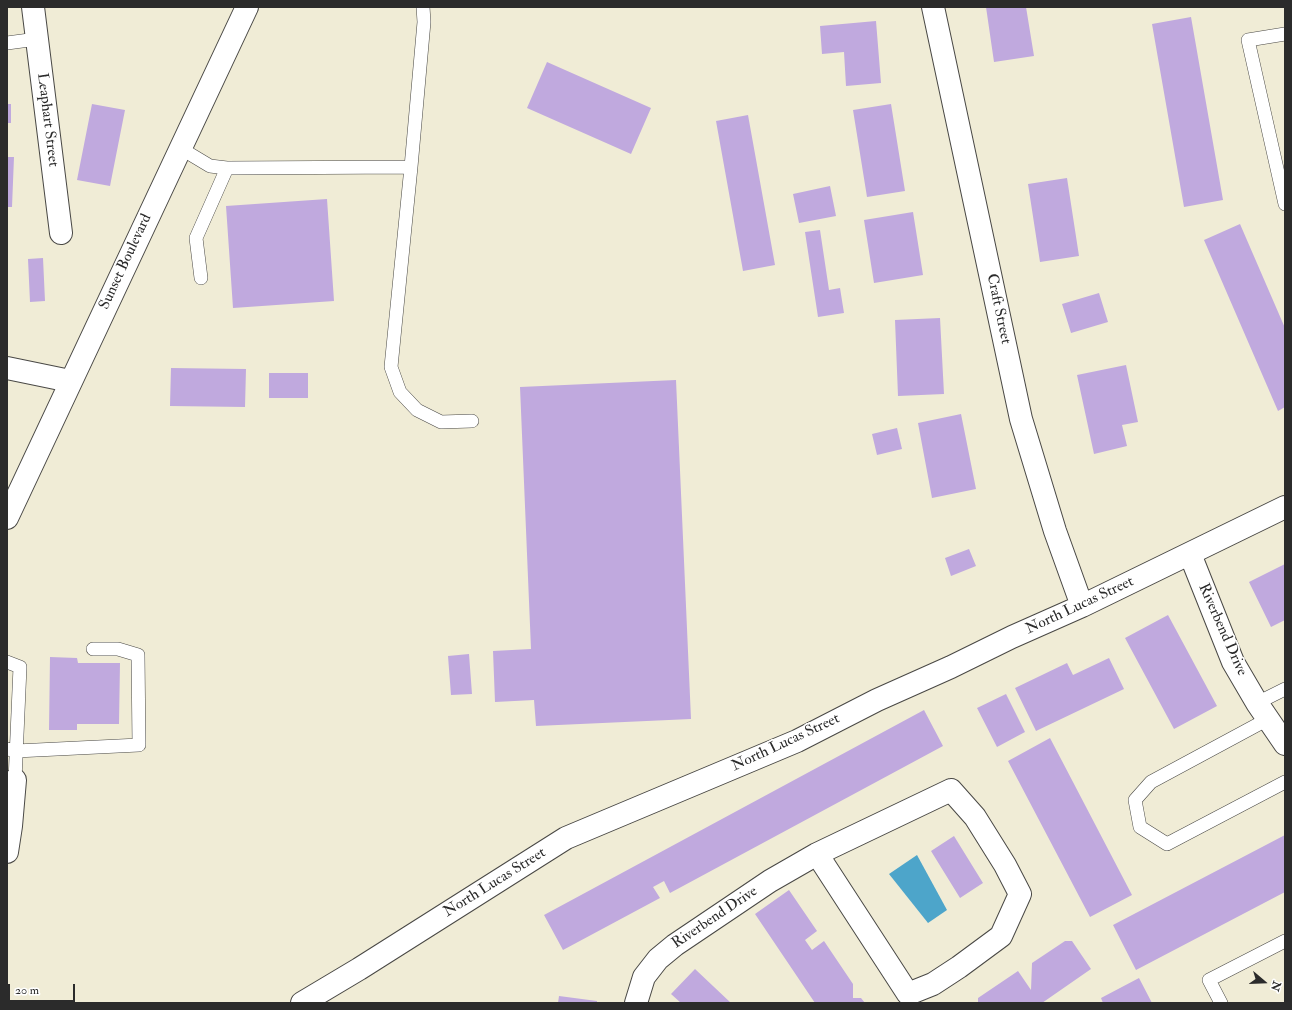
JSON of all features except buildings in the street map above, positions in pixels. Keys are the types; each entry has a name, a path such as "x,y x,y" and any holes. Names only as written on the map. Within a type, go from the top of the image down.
{"street":[{"name":"Leaphart Street","path":"33,7 61,233"},
{"name":"Sunset Boulevard","path":"8,515 247,7"},
{"name":"Craft Street","path":"933,7 1021,419 1055,531 1082,606"},
{"path":"7,368 70,381"},
{"name":"North Lucas Street","path":"302,1003 359,969 566,838 797,741 877,700 1082,606 1285,507"},
{"name":"Riverbend Drive","path":"1190,554 1233,662 1285,744"},
{"path":"7,852 15,780"},
{"name":"Riverbend Drive","path":"636,1003 644,977 658,959 669,949 770,880 817,854 951,790 975,817 1005,865 1020,894 1000,936 959,967 933,984 908,994 817,854"}],"lane":[{"path":"423,7 424,22 391,367 400,392 417,410 441,422 472,421"},
{"path":"1285,34 1248,40 1285,204"},
{"path":"7,43 37,39"},
{"path":"180,148 210,166 227,168 411,167"},
{"path":"201,278 196,238 227,168"},
{"path":"12,750 139,745 138,655 118,649 93,649"},
{"path":"7,662 20,667 12,750 15,780"},
{"path":"1285,689 1263,711 1151,782 1135,800 1140,827 1167,844 1285,782"},
{"path":"1221,1003 1209,980 1285,941"}],"water":[{"path":"917,855 947,910 928,923 889,874"}]}
